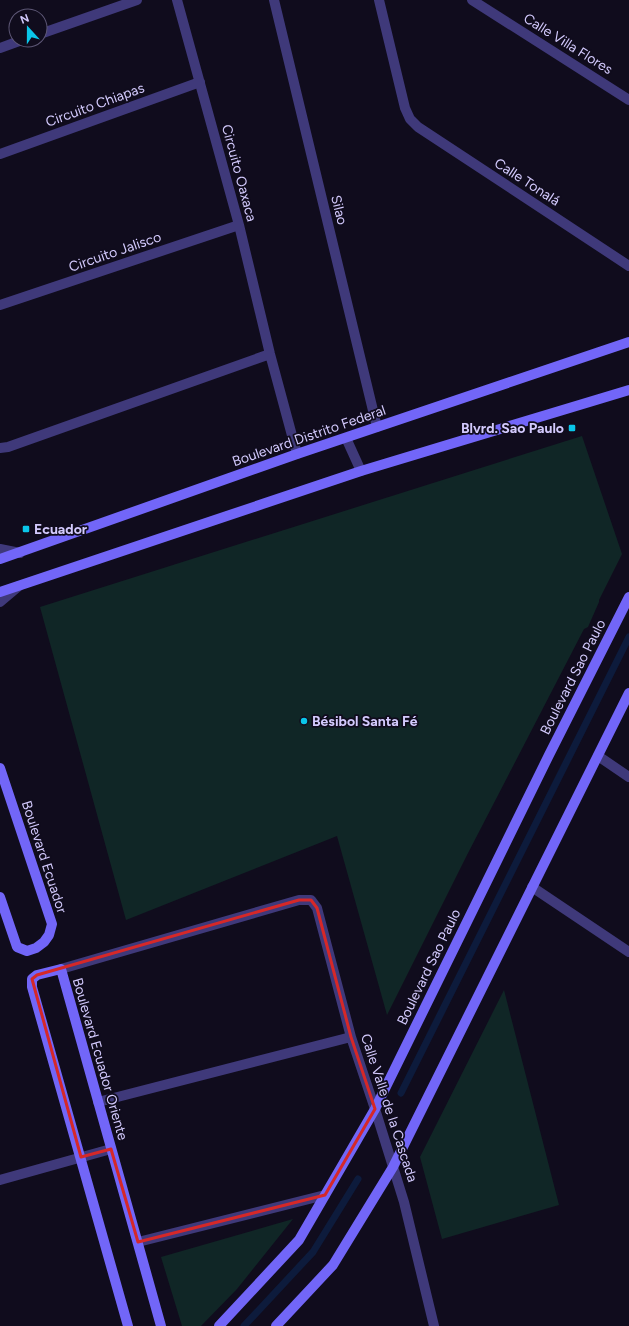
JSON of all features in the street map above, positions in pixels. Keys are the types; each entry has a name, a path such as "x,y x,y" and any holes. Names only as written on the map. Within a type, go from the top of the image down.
{"street":[{"path":"48,31 137,0"},
{"name":"Circuito Oaxaca","path":"177,0 239,225 270,354 297,454"},
{"name":"Silao","path":"274,0 377,427"},
{"name":"Calle Tonalá","path":"379,0 410,119 418,127 629,266"},
{"name":"Calle Villa Flores","path":"472,0 629,100"},
{"name":"Circuito Chiapas","path":"0,154 200,82"},
{"name":"Circuito Jalisco","path":"0,305 239,225"},
{"name":"Boulevard Distrito Federal","path":"0,559 297,454 629,342"},
{"path":"0,448 8,447 270,354"},
{"path":"0,592 360,471 629,390"},
{"path":"346,438 360,471"},
{"path":"0,550 20,553"},
{"path":"0,602 19,586"},
{"name":"Boulevard Sao Paulo","path":"219,1326 299,1240 375,1109 548,755 629,597"},
{"path":"276,1326 333,1265 394,1167 629,693"},
{"path":"598,756 629,777"},
{"name":"Boulevard Ecuador","path":"0,768 52,924 49,935 44,942 36,948 27,951 17,947 0,897"},
{"path":"532,887 629,952"},
{"name":"Calle Valle de la Cascada","path":"61,968 299,900 311,900 317,908 351,1036 394,1167 434,1326"},
{"name":"Boulevard Ecuador Oriente","path":"128,1326 32,987 32,979 37,974 61,968 161,1326"},
{"path":"98,1102 351,1036"},
{"path":"0,1180 111,1149"},
{"path":"138,1242 325,1195"}],"highlighted area":[{"path":"299,900 311,900 317,908 351,1037 375,1109 325,1195 138,1242 111,1149 81,1157 32,979 37,975"}],"green space":[{"name":"Bésibol Santa Fé","path":"582,436 622,554 599,600 588,627 584,629 467,855 387,1015 337,836 126,920 40,607"},
{"path":"504,990 559,1205 442,1239 420,1157"},
{"path":"293,1219 237,1289 201,1326 182,1326 161,1257"}],"waterway":[{"path":"401,1093 629,637"},
{"path":"244,1326 313,1252 358,1179"}],"place":[{"name":"Blvrd. Sao Paulo","path":"572,428"},
{"name":"Ecuador","path":"26,529"},
{"name":"Bésibol Santa Fé","path":"304,721"}]}
